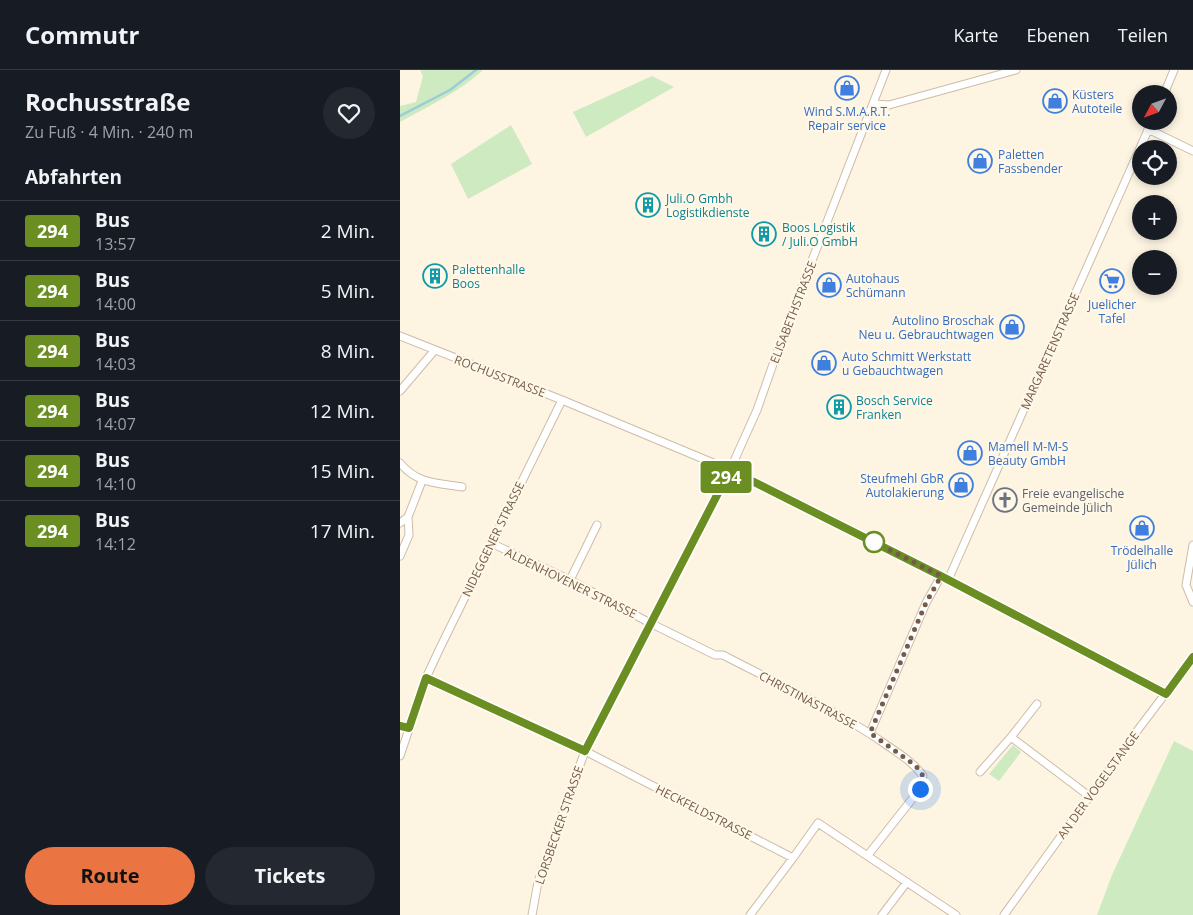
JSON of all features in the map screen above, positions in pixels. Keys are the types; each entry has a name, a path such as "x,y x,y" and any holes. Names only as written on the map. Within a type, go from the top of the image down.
{"street":[{"name":"ELISABETHSTRASSE","path":"730,470 757,410 785,330 886,70"},
{"path":"874,104 889,105 1016,70"},
{"path":"1167,85 1172,70"},
{"name":"MARGARETENSTRASSE","path":"948,580 1148,130"},
{"path":"1150,130 1193,151"},
{"name":"ROCHUSSTRASSE","path":"400,336 562,400 730,470 941,576 1166,694"},
{"path":"400,391 434,351"},
{"name":"NIDEGGENER STRASSE","path":"400,756 426,678 562,400"},
{"path":"400,463 422,481 462,487"},
{"name":"LORSBECKER STRASSE","path":"532,915 538,882 585,751 730,470"},
{"path":"400,556 409,535 408,517 422,481"},
{"path":"400,523 408,517"},
{"path":"570,580 597,525"},
{"name":"ALDENHOVENER STRASSE","path":"491,543 570,580 650,623"},
{"path":"1193,545 1186,584 1193,602"},
{"path":"870,733 926,603 941,576"},
{"name":"CHRISTINASTRASSE","path":"650,623 715,654 723,655 870,733 916,766 923,776 920,789 868,855"},
{"name":"AN DER VOGELSTANGE","path":"1004,915 1089,796 1193,657"},
{"name":"HECKFELDSTRASSE","path":"426,678 585,751 793,858"},
{"path":"980,772 1037,704"},
{"path":"400,726 409,728"},
{"path":"1011,737 1089,796"},
{"path":"750,915 818,823 956,915"},
{"path":"882,915 907,882"}],"green space":[{"path":"420,70 483,70 454,92 400,122 400,106 416,102 423,76"},
{"path":"652,76 674,87 586,137 573,112"},
{"path":"511,125 532,164 468,199 451,164"},
{"path":"1174,741 1193,751 1193,915 1097,915 1112,875"},
{"path":"1013,745 1021,752 999,781 989,774"}],"waterway":[{"path":"400,116 450,90 476,70"}],"bus line":[{"name":"294","path":"400,726 409,728 426,678 585,751 730,470 834,521 1166,694 1193,657"}],"place":[{"name":"Wind S.M.A.R.T. Repair service","path":"847,88"},
{"name":"Küsters Autoteile","path":"1055,101"},
{"name":"Paletten Fassbender","path":"980,161"},
{"name":"Juli.O Gmbh Logistikdienste","path":"648,205"},
{"name":"Boos Logistik / Juli.O GmbH","path":"764,234"},
{"name":"Palettenhalle Boos","path":"435,276"},
{"name":"Juelicher Tafel","path":"1112,281"},
{"name":"Autohaus Schümann","path":"829,285"},
{"name":"Autolino Broschak Neu u. Gebrauchtwagen","path":"1012,327"},
{"name":"Auto Schmitt Werkstatt u Gebauchtwagen","path":"824,363"},
{"name":"Bosch Service Franken","path":"839,407"},
{"name":"Mamell M-M-S Beauty GmbH","path":"970,453"},
{"name":"Steufmehl GbR Autolakierung","path":"961,485"},
{"name":"Freie evangelische Gemeinde Jülich","path":"1005,500"},
{"name":"Trödelhalle Jülich","path":"1142,528"}],"route":[{"path":"874,542 941,576 926,603 870,733 916,766 923,776 920,789"}]}
